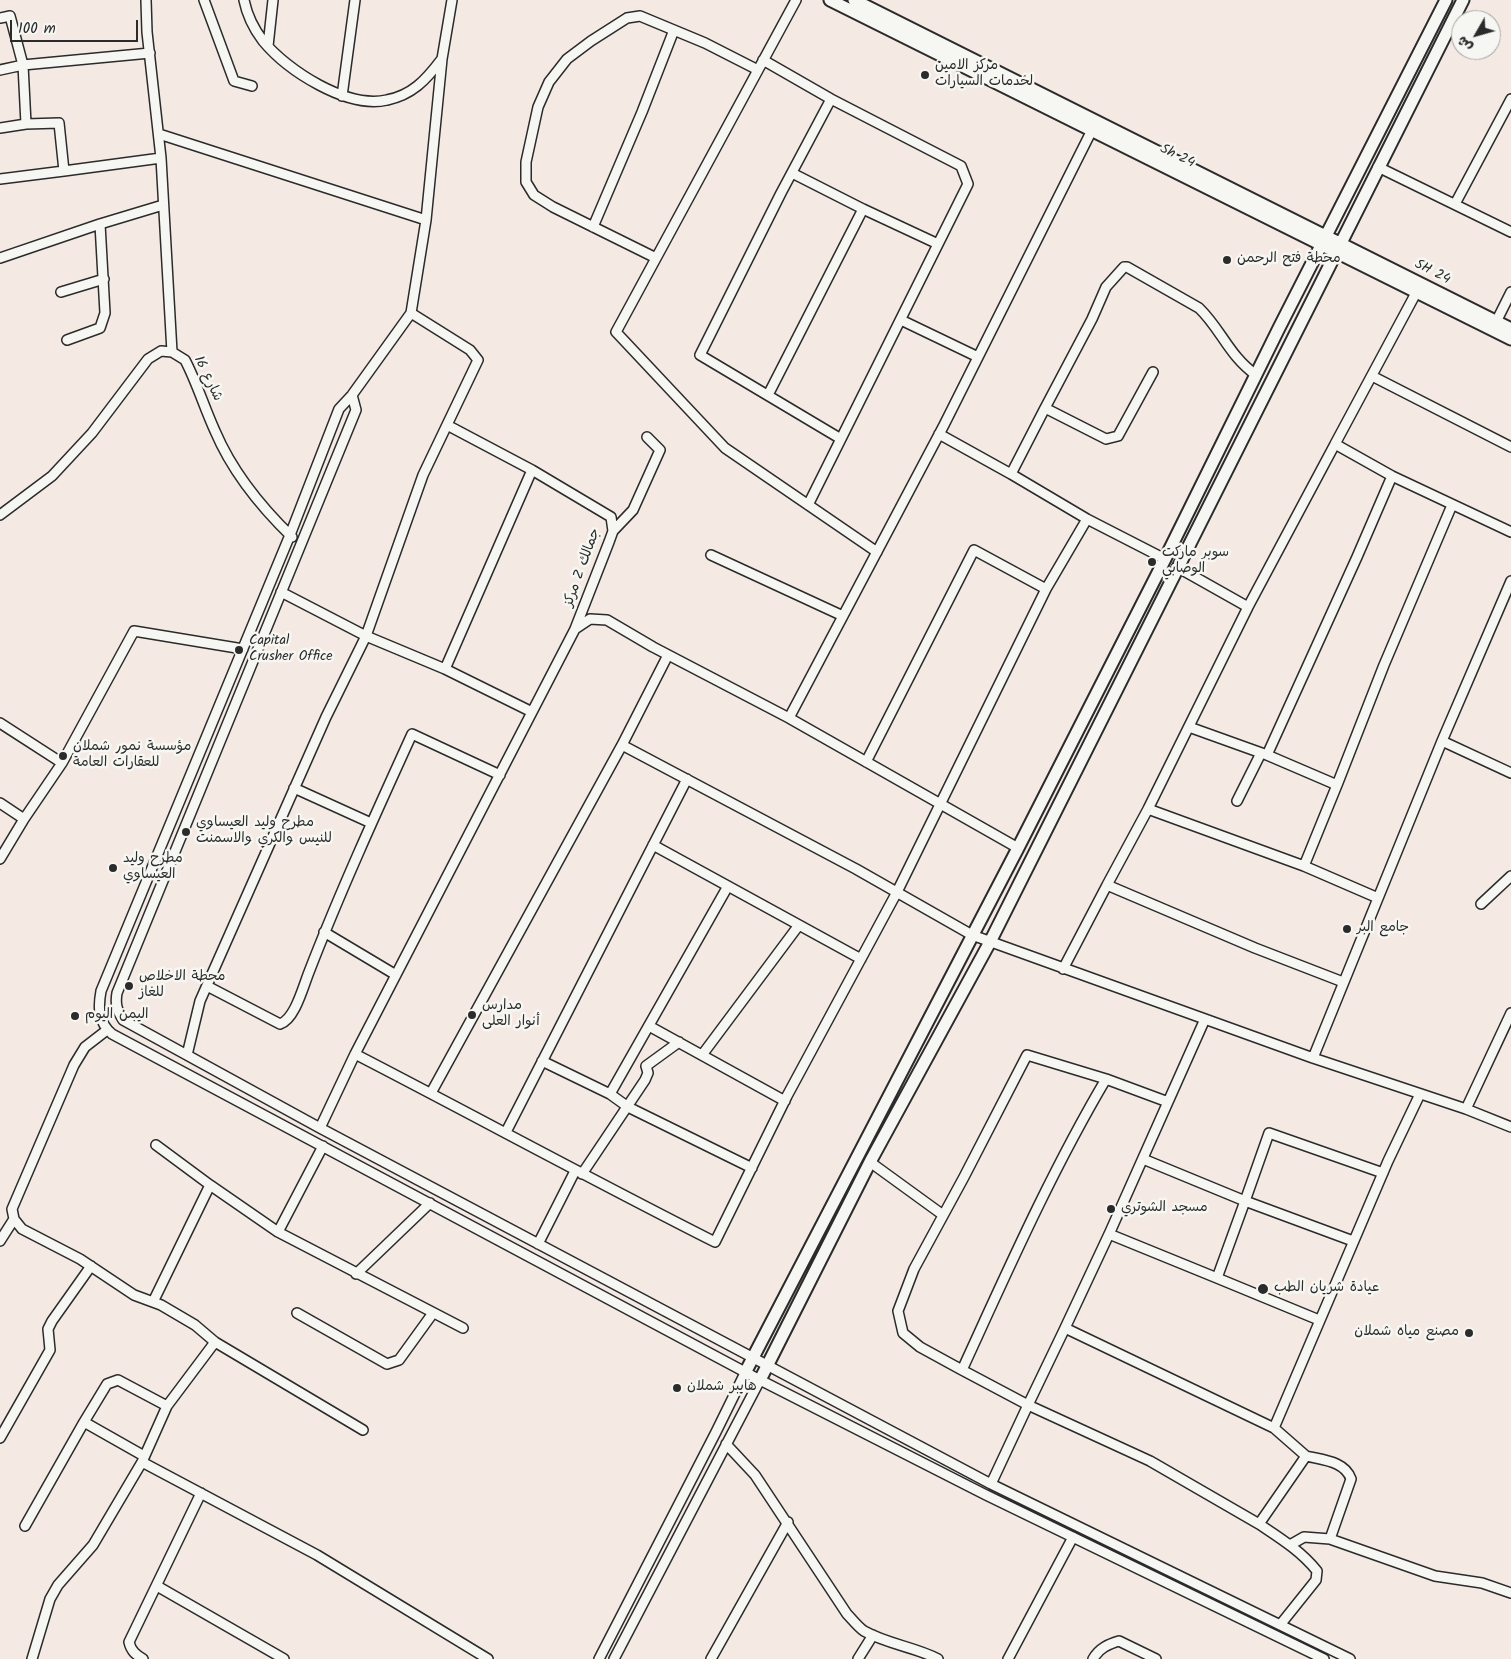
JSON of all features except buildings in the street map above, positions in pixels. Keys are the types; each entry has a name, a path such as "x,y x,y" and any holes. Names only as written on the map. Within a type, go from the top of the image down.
{"street":[{"path":"146,0 161,158 162,205 172,352"},
{"path":"204,0 234,81 252,86"},
{"path":"244,0 247,13 256,30 268,46 294,70 312,82 342,96 371,101 385,101 402,96 420,85 442,59"},
{"path":"268,46 273,0"},
{"path":"342,96 355,0"},
{"path":"452,0 442,59 426,220 410,313 352,395 339,408 290,534 101,991 100,1014 107,1030 760,1380 1073,1537 1324,1659"},
{"path":"796,0 616,332 725,448 877,552"},
{"name":"Sh 24","path":"830,0 1094,126 1338,248 1416,292 1511,340"},
{"name":"Sh 24","path":"854,0 1094,126"},
{"path":"599,1659 716,1432 752,1357 1018,848 1446,0"},
{"path":"614,1659 768,1365 870,1162 990,942 1463,0"},
{"path":"0,18 10,16 23,65 26,124"},
{"path":"656,258 553,207 534,195 526,182 526,162 538,107 548,82 567,59 591,41 627,18 640,16 758,70"},
{"path":"593,227 642,112 674,30"},
{"path":"0,70 23,65 150,53"},
{"path":"763,60 831,100 961,166 968,184 808,505"},
{"path":"1454,204 1511,99"},
{"path":"831,100 700,354 841,439"},
{"path":"0,128 59,122 64,171"},
{"path":"789,718 939,434 1094,126"},
{"path":"159,134 426,220"},
{"path":"0,179 161,158"},
{"path":"1378,167 1511,232"},
{"path":"792,173 938,244"},
{"path":"0,258 162,205"},
{"path":"768,395 863,209"},
{"path":"68,340 100,328 105,313 100,224"},
{"name":"SH 24","path":"1338,248 1511,330"},
{"path":"1011,474 1092,319 1106,287 1124,267 1199,308 1243,366 1256,375"},
{"path":"61,292 104,279"},
{"path":"1063,969 1148,809 1248,607 1416,292"},
{"path":"1496,322 1511,292"},
{"path":"187,1054 200,1001 326,717 366,636 423,475 478,360 470,350 410,313"},
{"path":"901,320 978,357"},
{"name":"شارع 16","path":"0,515 52,476 92,433 148,359 161,351 172,352 185,360 225,453 243,480 265,509 301,545"},
{"path":"1044,408 1106,439 1113,438 1118,436 1153,372"},
{"path":"1372,376 1511,448"},
{"path":"352,395 356,410 117,993 117,1011 123,1020 320,1128 991,1484 1350,1659"},
{"path":"445,669 532,470 447,425"},
{"path":"939,434 1087,519 1165,559"},
{"path":"613,531 633,510 660,450 647,437"},
{"path":"1335,444 1392,476 1511,532"},
{"name":"مركز Z جمالك","path":"320,1128 355,1054 575,629 613,531 612,518 532,470"},
{"path":"1237,801 1264,754 1357,557 1392,476"},
{"path":"1304,866 1338,785 1384,665 1452,505"},
{"path":"355,1054 715,1242 785,1101 897,892 1046,589 1087,519"},
{"path":"866,762 974,550 1046,589"},
{"path":"711,555 843,616"},
{"path":"1177,567 1248,607"},
{"path":"1313,1058 1442,741 1511,581"},
{"path":"281,592 366,636 445,669 532,712"},
{"path":"575,629 590,619 607,620 668,655 789,718 1018,848"},
{"path":"0,859 24,819 62,763 134,631 243,648"},
{"path":"431,1093 622,745 668,655"},
{"path":"0,723 62,763"},
{"path":"1189,727 1264,754 1338,785"},
{"path":"207,986 280,1024 284,1023 293,1011 324,932 412,734 500,775"},
{"path":"1442,741 1511,773"},
{"path":"622,745 897,892 972,936 1313,1058 1466,1109 1511,1127"},
{"path":"506,1132 687,779"},
{"path":"294,788 371,823"},
{"path":"0,803 24,819"},
{"path":"1148,809 1304,866 1378,898"},
{"path":"653,845 861,959"},
{"path":"1481,904 1511,876"},
{"path":"1107,885 1255,948 1343,982"},
{"path":"610,1094 728,886"},
{"path":"702,1055 799,925"},
{"path":"324,932 396,975"},
{"path":"1466,1109 1511,1013"},
{"path":"991,1484 1109,1234 1204,1019"},
{"path":"649,1026 785,1101"},
{"path":"107,1030 85,1047 74,1065 12,1209 14,1219 22,1229 80,1258 134,1295 153,1302 195,1325 215,1342 362,1430"},
{"path":"538,1244 579,1172 628,1107 648,1073 646,1066 679,1042"},
{"path":"1168,1102 1106,1079 1027,1055 914,1269 898,1311 903,1333 920,1347 1028,1405 1150,1460 1259,1524 1290,1545 1317,1571 1316,1580 1280,1625"},
{"path":"542,1061 610,1094 628,1107 752,1168"},
{"path":"962,1370 1018,1246 1086,1112 1106,1079"},
{"path":"1274,1428 1353,1241 1420,1094"},
{"path":"1217,1278 1269,1133 1383,1173"},
{"path":"156,1145 278,1232 463,1328"},
{"path":"278,1232 323,1146"},
{"path":"1143,1159 1245,1201 1353,1241"},
{"path":"870,1162 943,1215"},
{"path":"153,1302 210,1185"},
{"path":"356,1274 430,1203"},
{"path":"0,1241 14,1219"},
{"path":"1109,1234 1319,1320"},
{"path":"0,1438 50,1350 48,1329 52,1321 91,1266"},
{"path":"297,1313 387,1364 399,1360 433,1313"},
{"path":"1064,1328 1274,1428 1306,1456 1340,1464 1348,1472 1351,1479 1330,1539"},
{"path":"32,1659 50,1599 58,1585 93,1545 143,1459 167,1406 215,1342"},
{"path":"26,1526 107,1384 118,1380 167,1406"},
{"path":"84,1422 201,1493 317,1555 488,1659"},
{"path":"726,1444 755,1475 848,1614 862,1630 924,1652 938,1659"},
{"path":"1259,1524 1306,1456"},
{"path":"143,1659 131,1649 129,1642 201,1493"},
{"path":"711,1659 788,1522"},
{"path":"1008,1659 1073,1537"},
{"path":"1290,1545 1304,1537 1330,1539 1435,1576 1482,1583 1511,1593"},
{"path":"156,1586 284,1659"},
{"path":"858,1659 873,1635"},
{"path":"1093,1659 1096,1653 1107,1645 1120,1641 1156,1659"}],"place":[{"name":"مركز الامين لخدمات السيارات","path":"925,75"},
{"name":"محطة فتح الرحمن","path":"1227,260"},
{"name":"سوبر ماركت الوصابي","path":"1152,562"},
{"name":"Capital Crusher Office","path":"239,650"},
{"name":"مؤسسة نمور شملان للعقارات العامة","path":"63,756"},
{"name":"مطرح وليد العيساوي للنيس والكري والاسمنت","path":"186,832"},
{"name":"مطرح وليد العيساوي","path":"113,868"},
{"name":"جامع البر","path":"1347,929"},
{"name":"محطة الاخلاص للغاز","path":"129,986"},
{"name":"مدارس أنوار العلى","path":"472,1015"},
{"name":"اليمن اليوم","path":"75,1016"},
{"name":"مسجد الشوتري","path":"1111,1209"},
{"name":"عيادة شريان الطب","path":"1263,1289"},
{"name":"مصنع مياه شملان","path":"1469,1333"},
{"name":"هايبر شملان","path":"677,1388"}]}
